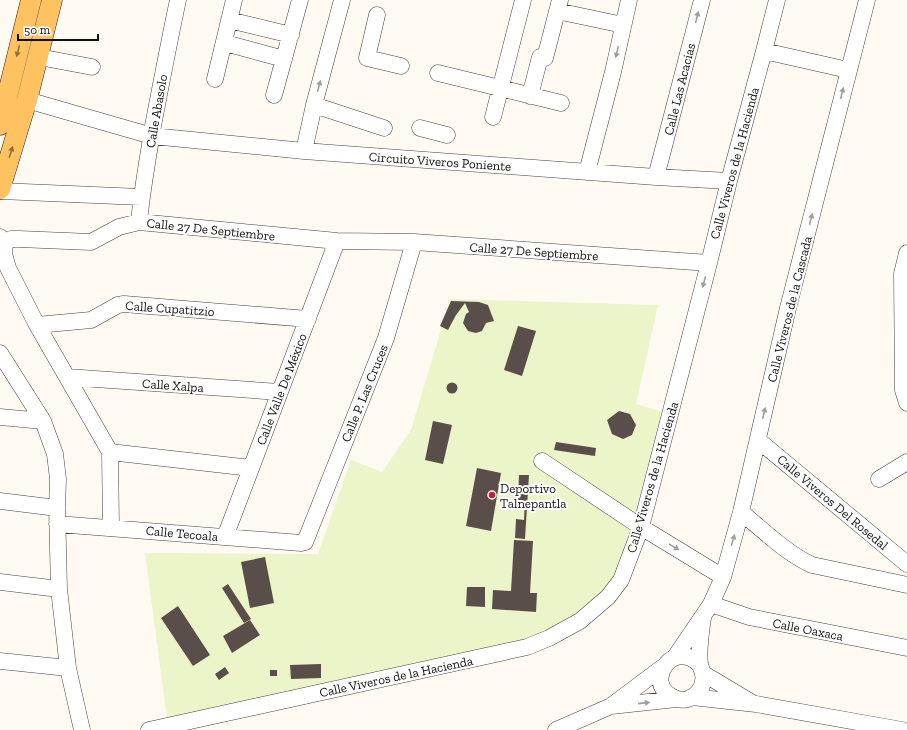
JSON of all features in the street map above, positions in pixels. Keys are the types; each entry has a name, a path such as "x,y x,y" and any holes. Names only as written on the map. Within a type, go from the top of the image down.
{"main road":[{"path":"0,125 3,96 31,0"},
{"path":"0,190 39,57 52,0"}],"street":[{"name":"Calle Abasolo","path":"139,222 141,197 178,0"},
{"path":"215,79 225,43 234,0"},
{"path":"274,95 300,0"},
{"path":"304,151 314,105 342,0"},
{"path":"493,117 523,0"},
{"path":"587,172 613,72 629,0"},
{"name":"Calle Las Acacias","path":"656,177 702,0"},
{"name":"Calle Viveros de la Hacienda","path":"149,730 527,647 549,638 580,621 608,597 621,580 641,527 729,181 777,0"},
{"name":"Calle Viveros de la Cascada","path":"556,730 611,706 669,662 707,609 723,577 741,512 788,308 867,0"},
{"path":"535,97 543,57 558,6 623,25"},
{"path":"377,15 367,58 401,66"},
{"path":"229,20 291,36"},
{"path":"225,43 284,59"},
{"path":"764,51 848,70"},
{"path":"39,57 92,67"},
{"path":"438,73 561,103"},
{"name":"Circuito Viveros Poniente","path":"27,100 152,136 304,151 729,181"},
{"path":"314,105 384,128"},
{"path":"420,128 447,134"},
{"path":"0,190 141,197"},
{"name":"Calle 27 De Septiembre","path":"111,528 110,452 37,325 8,268 2,240 19,239 91,242 119,227 139,222 337,241 414,242 709,263"},
{"name":"Calle Valle De México","path":"225,537 337,241"},
{"name":"Calle P. Las Cruces","path":"306,540 386,338 414,242"},
{"path":"907,253 902,274 902,282 903,390 907,403"},
{"name":"Calle Cupatitzio","path":"37,325 91,320 118,305 124,304 308,319"},
{"path":"0,353 43,421 55,454 58,479 57,508 59,589 68,668 82,730"},
{"name":"Calle Xalpa","path":"67,378 280,392"},
{"path":"0,417 43,421"},
{"name":"Calle Viveros Del Rosedal","path":"758,440 907,564"},
{"path":"110,452 252,468"},
{"path":"542,461 641,527 723,577"},
{"path":"879,479 907,462"},
{"path":"0,501 57,508"},
{"path":"741,512 792,553 812,565 907,584"},
{"name":"Calle Tecoala","path":"58,524 301,543 306,540"},
{"path":"0,582 59,589"},
{"name":"Calle Viveros de la Cascada","path":"702,669 701,637 707,609"},
{"name":"Calle Oaxaca","path":"707,609 731,612 749,617 907,648"},
{"path":"702,669 703,683 700,691 692,697 684,700 676,699 667,694 662,686 660,676 669,662 686,656 696,661 702,669 756,704"},
{"path":"0,661 68,668"},
{"path":"692,697 756,704 842,725 902,730"},
{"name":"Calle Viveros de la Cascada","path":"611,706 676,699"}],"green space":[{"name":"Deportivo Talnepantla","path":"450,299 658,305 636,404 666,413 618,580 578,616 531,639 167,719 145,553 318,554 351,460 382,472 411,430"}],"building":[{"path":"451,301 479,302 488,305 494,321 486,323 482,331 476,333 468,331 463,323 466,314 469,312 465,303 456,315 448,330 440,326"},
{"path":"518,326 536,331 522,376 504,370"},
{"path":"452,382 456,384 458,388 456,392 452,394 448,392 446,388 448,384"},
{"path":"619,411 630,414 636,425 632,435 623,439 612,434 607,420"},
{"path":"433,421 452,425 443,464 425,460"},
{"path":"556,442 596,448 595,456 554,450"},
{"path":"477,468 501,473 491,531 466,526"},
{"path":"519,475 529,475 525,539 515,538 516,519 524,520 525,501 518,501"},
{"path":"514,540 533,541 530,593 537,593 536,612 492,609 493,590 511,591"},
{"path":"265,557 274,603 250,608 241,562"},
{"path":"228,584 251,619 244,623 222,588"},
{"path":"467,587 485,587 485,607 466,606"},
{"path":"178,606 210,655 193,666 161,618"},
{"path":"250,620 260,635 232,653 223,636"},
{"path":"321,664 321,678 291,679 290,665"},
{"path":"225,667 229,673 219,680 215,674"},
{"path":"270,670 277,670 277,676 270,676"}],"place":[{"name":"Deportivo Talnepantla","path":"492,495"}]}
